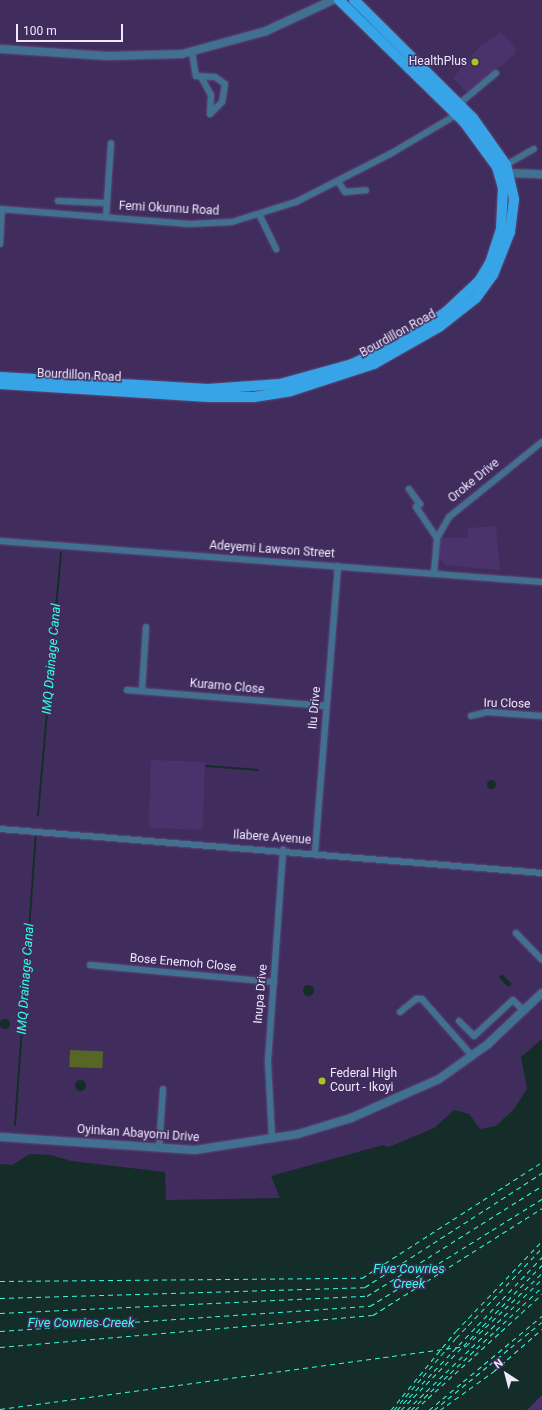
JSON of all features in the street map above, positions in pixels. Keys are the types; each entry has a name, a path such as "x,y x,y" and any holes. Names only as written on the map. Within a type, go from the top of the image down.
{"main road":[{"path":"339,0 456,115 505,172"},
{"path":"354,0 459,104 486,133 505,172"},
{"name":"Bourdillon Road","path":"0,377 228,389 280,384 352,364 432,322 479,281 499,241 504,209 505,172"},
{"name":"Bourdillon Road","path":"0,384 254,397 308,387 369,366 456,316 487,284 504,253 510,232 514,199 505,172"}],"street":[{"path":"0,49 108,56 192,52 266,32 333,0"},
{"path":"192,52 196,76 215,77 226,89 222,102 210,114 211,95 201,77"},
{"path":"459,104 496,74"},
{"name":"Femi Okunnu Road","path":"1,209 210,224 260,216 338,181 456,115"},
{"path":"106,217 111,143"},
{"path":"505,172 534,149"},
{"path":"505,172 542,174"},
{"path":"338,181 345,192 366,190"},
{"path":"58,201 106,203"},
{"path":"0,244 1,209"},
{"path":"260,216 276,249"},
{"name":"Oroke Drive","path":"434,573 437,538 460,505 542,442"},
{"path":"409,489 420,504 416,507 437,538"},
{"name":"Adeyemi Lawson Street","path":"0,541 542,582"},
{"name":"Ilu Drive","path":"315,852 338,566"},
{"path":"142,691 146,627"},
{"name":"Kuramo Close","path":"127,690 326,706"},
{"name":"Iru Close","path":"471,716 487,712 542,716"},
{"name":"Ilabere Avenue","path":"0,829 315,852 542,873"},
{"name":"Inupa Drive","path":"272,1138 268,1061 283,850"},
{"path":"516,933 542,960"},
{"name":"Bose Enemoh Close","path":"90,965 274,982"},
{"name":"Oyinkan Abayomi Drive","path":"0,1137 159,1148 222,1149 327,1127 388,1103 439,1079 472,1056 524,1011 542,993"},
{"path":"400,1012 416,999 422,999 472,1056"},
{"path":"459,1021 474,1036 513,1000 524,1011"},
{"path":"159,1148 163,1089"}],"shaded area":[{"path":"501,32 516,49 515,54 467,93 453,78 478,48"},
{"path":"496,526 500,570 445,565 438,557 439,538 468,538 468,528"},
{"path":"151,760 205,762 203,830 149,828"},
{"path":"542,1395 542,1410 527,1410"}],"green space":[{"path":"70,1050 103,1051 102,1068 69,1067"}],"water":[{"path":"489,780 493,780 495,784 493,788 489,788 487,786 487,782"},
{"path":"502,974 512,984 508,987 499,977"},
{"path":"308,984 312,986 314,990 312,994 308,996 304,994 302,990 304,986"},
{"path":"3,1019 7,1019 9,1020 9,1028 3,1029 0,1026 0,1022"},
{"name":"Five Cowries Creek","path":"542,1039 542,1395 527,1410 0,1410 0,1164 12,1165 30,1154 51,1155 71,1161 165,1172 166,1200 280,1198 271,1176 383,1145 389,1147 434,1128 454,1110 469,1114 480,1129 496,1126 514,1109 527,1089 521,1057"},
{"path":"78,1080 82,1080 84,1081 84,1089 78,1090 75,1087 75,1083"}],"waterway":[{"name":"IMQ Drainage Canal","path":"38,815 61,552"},
{"path":"206,766 258,770"},
{"name":"IMQ Drainage Canal","path":"15,1125 36,833"}],"ferry route":[{"path":"0,1281 362,1278 542,1162"},
{"path":"0,1298 365,1287 542,1173"},
{"path":"0,1313 367,1296 542,1186"},
{"path":"0,1331 370,1306 542,1199"},
{"path":"0,1347 373,1315 542,1208"},
{"path":"391,1410 456,1331 542,1241"},
{"path":"394,1410 456,1338 542,1248"},
{"path":"397,1410 542,1257"},
{"path":"401,1410 542,1265"},
{"path":"0,1409 466,1346 542,1273"},
{"path":"407,1410 542,1279"},
{"path":"411,1410 542,1287"},
{"path":"415,1410 542,1294"},
{"path":"429,1410 542,1316"},
{"path":"434,1410 542,1322"},
{"path":"440,1410 494,1371 542,1329"}],"place":[{"name":"HealthPlus","path":"475,62"},
{"name":"Federal High Court - Ikoyi","path":"322,1081"}]}
